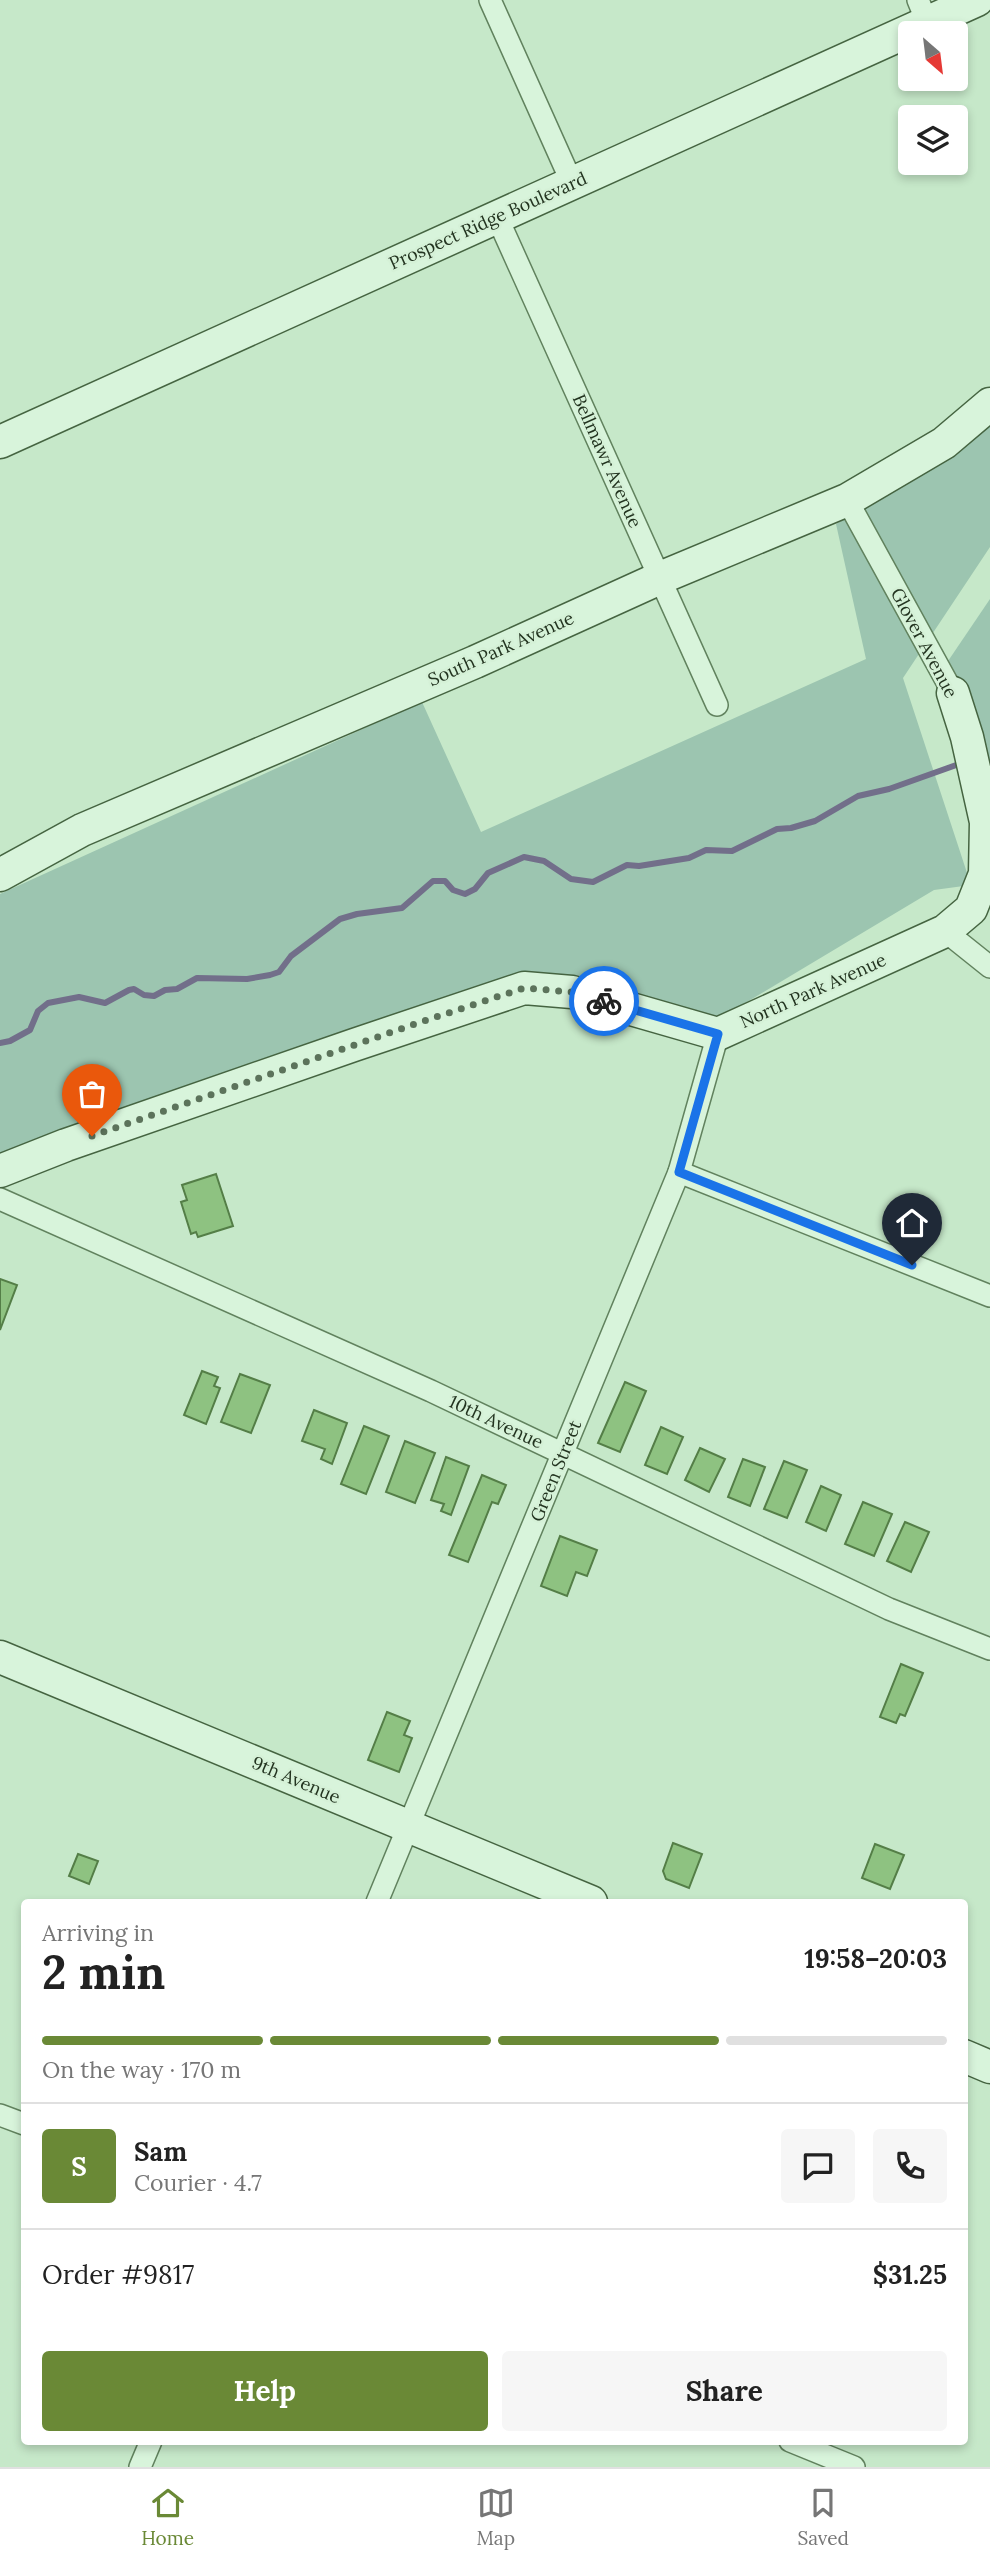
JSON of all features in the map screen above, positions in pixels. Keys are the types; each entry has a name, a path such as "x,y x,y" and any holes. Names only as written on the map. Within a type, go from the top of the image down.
{"street":[{"path":"490,0 572,183"},
{"name":"Prospect Ridge Boulevard","path":"0,442 572,183 923,11 976,0"},
{"name":"Bellmawr Avenue","path":"497,217 717,705"},
{"name":"South Park Avenue","path":"0,875 82,830 847,500 944,443 990,404"},
{"name":"Glover Avenue","path":"847,500 953,693 972,760 986,822 981,909 945,931"},
{"path":"945,931 990,967"},
{"name":"North Park Avenue","path":"0,1171 66,1145 524,988 572,992 718,1034 945,931"},
{"name":"Green Street","path":"378,1899 679,1172 718,1034"},
{"path":"679,1172 990,1296"},
{"name":"10th Avenue","path":"0,1199 431,1391 889,1609 990,1649"},
{"name":"9th Avenue","path":"0,1657 584,1899"},
{"path":"968,2058 990,2067"},
{"path":"0,2115 21,2123"},
{"path":"140,2467 149,2445"},
{"path":"800,2445 854,2467"}],"green space":[{"path":"990,418 990,547 903,678 971,885 934,890 720,1018 521,972 0,1156 0,894 422,702 481,832 866,659 836,524 949,458"},
{"path":"990,599 990,853 941,707 944,667"}],"building":[{"path":"216,1174 233,1226 198,1237 196,1232 191,1234 181,1202 187,1200 182,1185"},
{"path":"0,1279 17,1285 0,1330"},
{"path":"202,1371 218,1377 214,1386 220,1388 206,1424 184,1415"},
{"path":"240,1374 270,1385 251,1433 221,1422"},
{"path":"625,1382 646,1391 620,1452 598,1443"},
{"path":"314,1410 347,1423 332,1464 321,1459 325,1449 302,1441"},
{"path":"364,1426 389,1436 366,1494 341,1484"},
{"path":"661,1427 683,1437 667,1474 645,1465"},
{"path":"405,1441 435,1453 415,1503 386,1492"},
{"path":"700,1448 725,1459 709,1492 685,1480"},
{"path":"446,1457 469,1466 451,1515 441,1511 444,1504 431,1500"},
{"path":"743,1459 765,1467 750,1506 728,1497"},
{"path":"784,1461 807,1470 787,1518 764,1509"},
{"path":"482,1475 506,1485 498,1504 492,1502 468,1562 449,1555"},
{"path":"821,1486 841,1495 826,1531 806,1522"},
{"path":"863,1502 892,1514 874,1556 845,1544"},
{"path":"905,1522 929,1532 911,1572 887,1561"},
{"path":"560,1536 597,1550 587,1576 576,1572 567,1596 541,1586"},
{"path":"901,1664 923,1673 905,1716 900,1714 896,1723 880,1717"},
{"path":"387,1712 410,1721 404,1735 412,1738 399,1772 368,1760"},
{"path":"673,1843 702,1854 689,1888 666,1879 663,1871"},
{"path":"875,1844 904,1855 890,1889 862,1878"},
{"path":"78,1854 98,1861 89,1884 69,1876"}],"waterway":[{"path":"0,1043 10,1041 30,1030 38,1011 48,1003 79,997 105,1003 134,989 144,995 154,996 165,990 177,989 197,978 247,979 279,972 291,956 340,919 402,908 433,881 445,881 453,890 465,894 475,889 488,873 524,857 544,861 571,879 593,882 627,865 639,866 689,858 706,850 732,851 777,829 815,821 858,796 889,789 962,763"}],"way so far":[{"path":"92,1136 524,988 572,992 604,1001"}],"route":[{"path":"604,1001 718,1034 679,1172 912,1265"}]}
